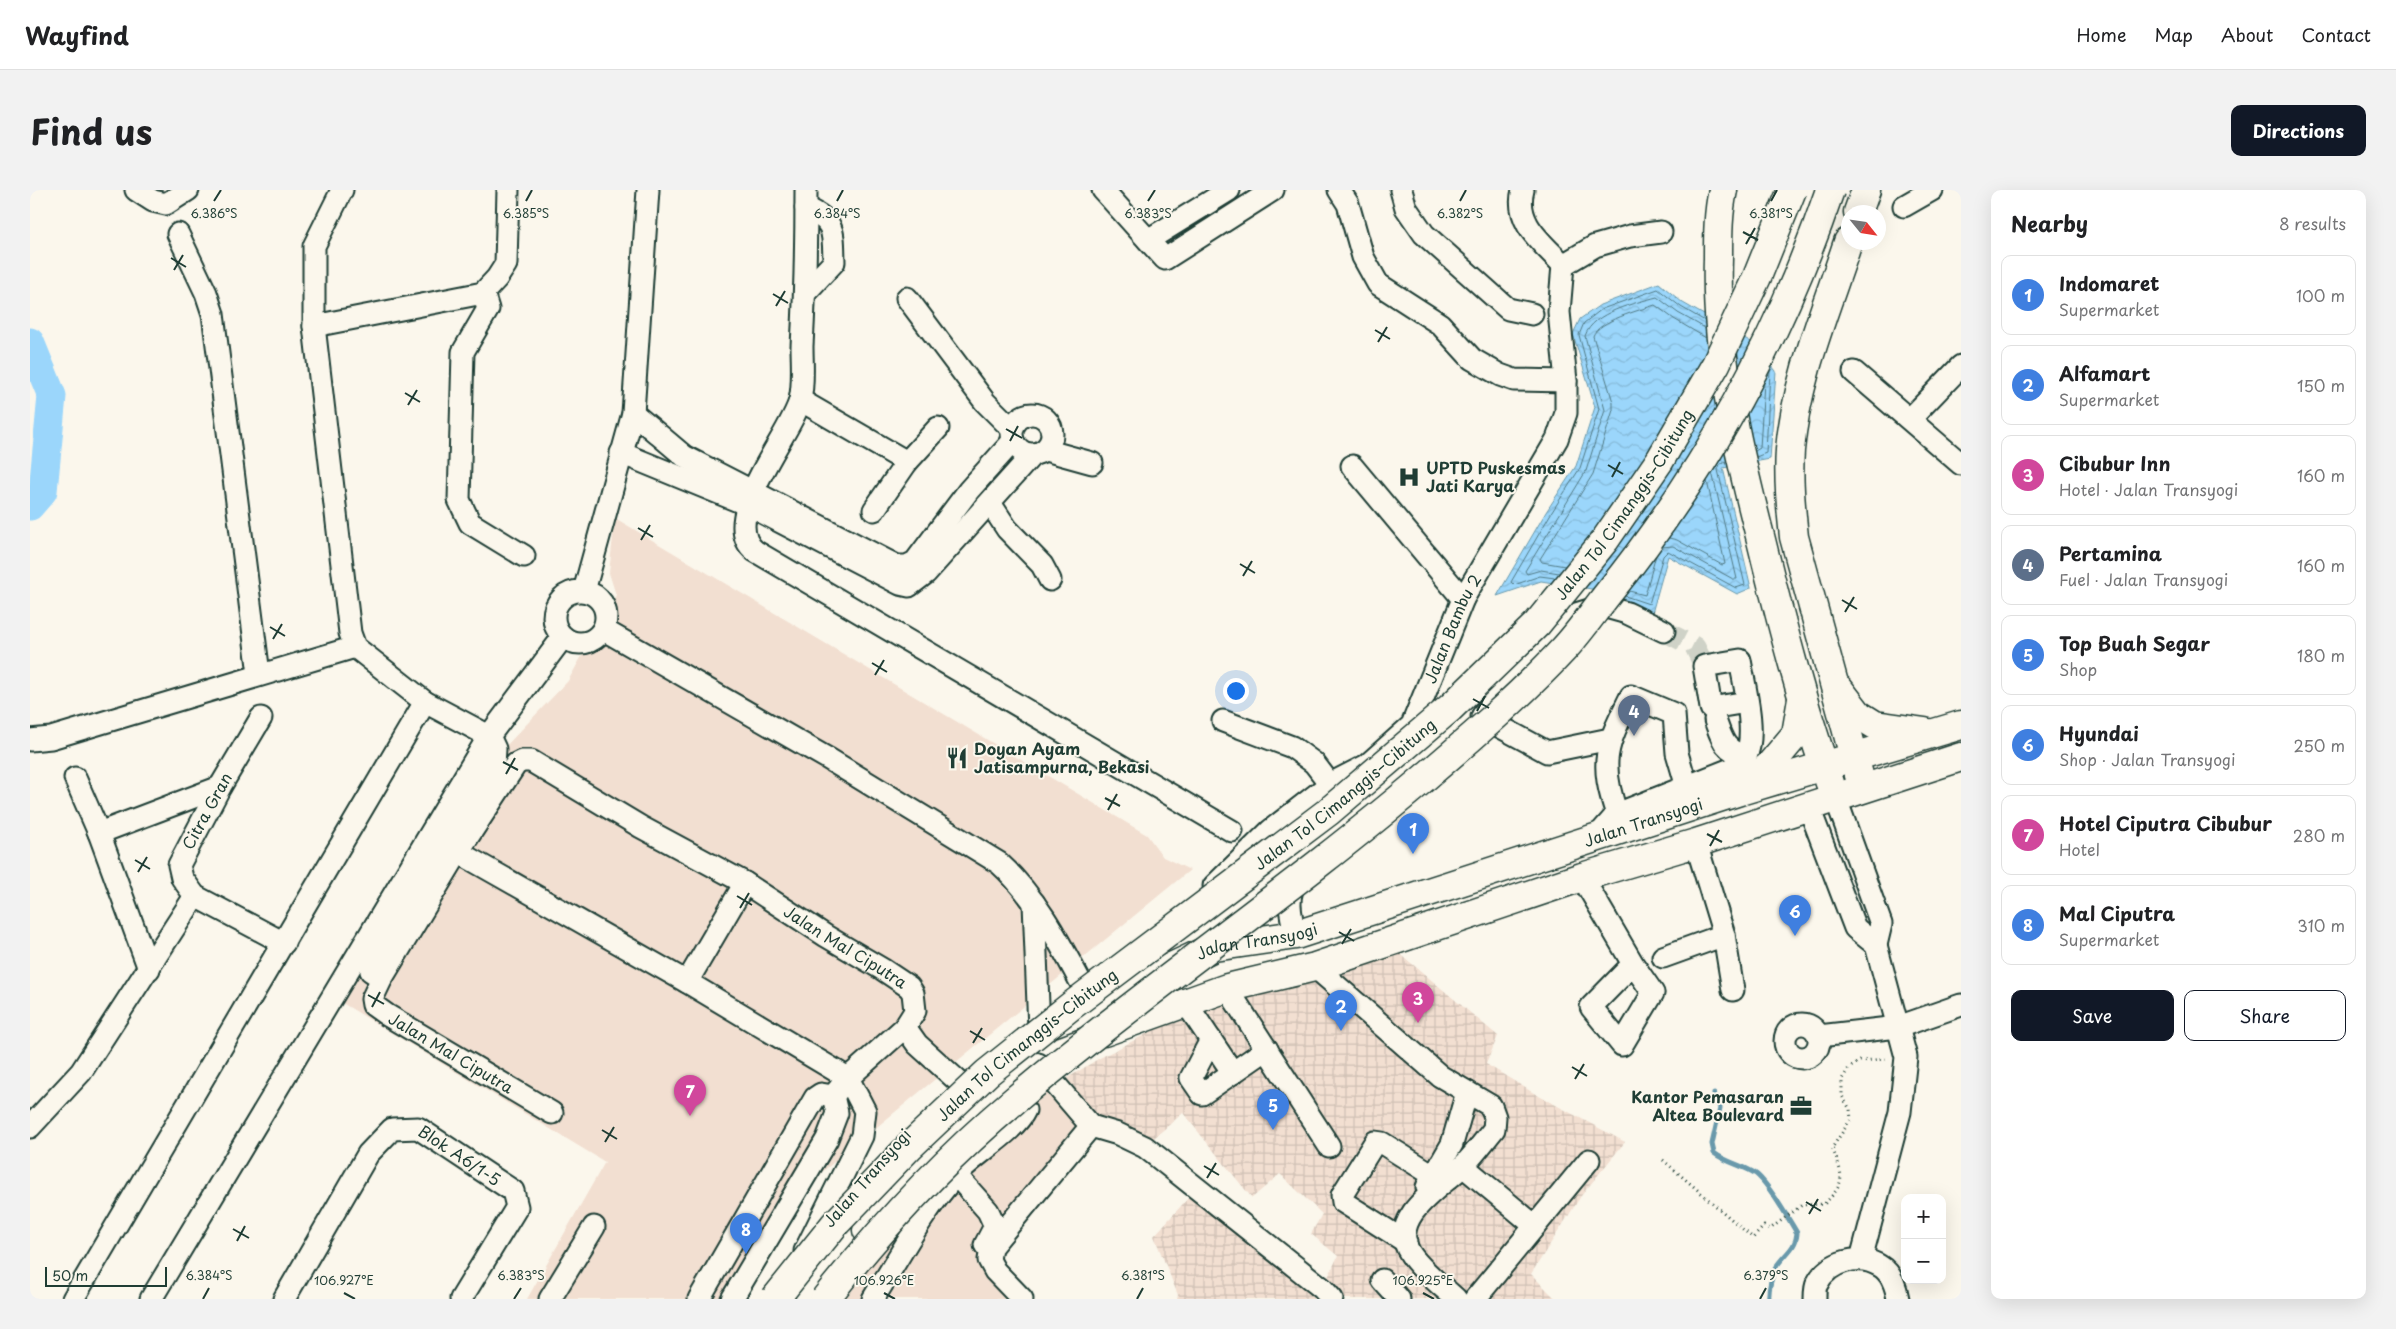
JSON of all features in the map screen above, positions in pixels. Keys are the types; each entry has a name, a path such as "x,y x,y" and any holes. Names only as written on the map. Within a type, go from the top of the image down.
{"highway":[{"path":"1722,190 1719,210 1717,280 1725,377 1740,459 1779,614 1824,766 1835,796"},
{"name":"Jalan Tol Cimanggis–Cibitung","path":"775,1299 835,1224 910,1146 987,1073 1070,1006 1328,812 1450,708 1537,624 1605,540 1660,460 1716,364 1757,277 1792,190"},
{"name":"Jalan Tol Cimanggis–Cibitung","path":"825,1299 864,1249 937,1174 1012,1102 1350,840 1474,736 1564,649 1634,562 1691,480 1725,422 1749,380 1790,292 1830,190"},
{"path":"1861,205 1866,190"},
{"path":"1845,250 1802,385 1790,449 1790,498 1794,538 1863,787"},
{"path":"1832,680 1859,716 1875,725 1935,733"},
{"path":"1740,791 1770,765 1796,734 1803,695"},
{"name":"Jalan Transyogi","path":"775,1299 801,1259 877,1162 924,1114 959,1082 1000,1053 1039,1030 1094,1007 1140,982 1214,947 1296,935 1740,791 1961,725"},
{"name":"Jalan Transyogi","path":"820,1299 863,1234 902,1186 983,1108 1038,1064 1076,1044 1116,1027 1228,988 1315,967 1582,877 1696,843 1835,796 1961,757"}],"street":[{"path":"136,190 153,201 166,204 188,190"},
{"path":"342,190 314,246 314,326 350,633 355,647 425,702 489,736 495,749 494,764 375,959 371,970 382,978"},
{"path":"314,326 483,293 497,278 506,264 508,190"},
{"path":"584,591 633,413 648,190"},
{"path":"1103,190 1165,259 1273,190"},
{"path":"1148,240 1229,190"},
{"path":"1339,190 1348,204 1363,257 1378,284 1440,324 1472,359 1500,375 1514,380 1566,382"},
{"path":"1401,190 1406,208 1424,234 1508,309 1532,314"},
{"path":"1523,190 1520,200 1524,223 1563,265 1595,246 1630,236 1661,232"},
{"path":"1904,206 1932,190"},
{"path":"805,292 834,262 832,227 806,199"},
{"path":"806,199 805,292 800,400 750,498 744,536 746,544 1232,831"},
{"path":"178,234 206,293 213,314 259,674"},
{"name":"Jalan Bambu 2","path":"1140,982 1146,961 1156,947 1220,879 1271,830 1330,784 1367,765 1412,725 1463,599 1557,439 1566,413 1566,382 1559,312 1563,265"},
{"path":"483,293 488,309 463,352 459,500 470,523 524,556"},
{"path":"908,298 985,402 1013,435 1020,451 1039,452 1092,463"},
{"path":"1910,419 1961,366"},
{"path":"1854,372 1961,464"},
{"path":"800,400 908,462"},
{"path":"621,454 750,498 897,566 907,566 916,562 969,490 1013,435 1018,419 1023,416 1040,416 1052,428 1052,440 990,503 926,573 909,586 900,584 750,498 684,456 633,413"},
{"path":"874,510 908,462 938,428"},
{"path":"1352,466 1463,599"},
{"path":"990,503 1007,529 1042,565 1050,580"},
{"path":"584,591 596,595 605,605 607,618 604,630 599,637 585,644 577,644 563,637 555,624 555,610 566,594 584,591"},
{"path":"1296,935 1289,910 1293,884 1311,861 1398,797 1470,732 1536,646 1573,615 1602,606 1627,613 1664,631"},
{"path":"604,630 827,758 999,863 1019,881 1034,900 1094,1007"},
{"path":"150,1299 489,736 563,637"},
{"path":"30,740 51,738 259,674 355,647"},
{"path":"1617,814 1606,768 1610,739 1631,696 1674,714 1677,753 1687,787"},
{"path":"73,1299 425,702"},
{"path":"1594,839 1617,814 1736,767 1746,756 1751,726 1747,702"},
{"path":"1482,717 1547,752 1610,739"},
{"name":"Citra Gran","path":"261,718 220,787 179,865 182,878 195,896 284,943"},
{"path":"1715,720 1723,742 1734,753 1746,756"},
{"path":"1223,721 1292,747 1314,763 1330,784"},
{"name":"Jalan Mal Ciputra","path":"552,1113 386,1015 373,1004 372,999 382,978 458,852 512,769 518,763 528,760 641,827 744,883 909,987 913,993 915,1011 911,1036 848,1078 833,1096"},
{"path":"75,778 99,833 149,969"},
{"path":"99,833 220,787"},
{"path":"1835,796 1881,924 1876,945 1906,1057 1900,1112 1862,1259"},
{"path":"1808,805 1855,928 1876,945"},
{"path":"1696,843 1724,935 1733,990"},
{"path":"458,852 687,982 848,1078 865,1111 862,1136 801,1259"},
{"path":"1582,877 1632,964"},
{"path":"687,982 744,883"},
{"path":"30,1127 81,1072 195,896"},
{"path":"1034,900 1039,1030"},
{"path":"1663,956 1724,935"},
{"path":"1315,967 1440,1076 1491,1106 1495,1123 1494,1129 1463,1166 1414,1209"},
{"path":"1228,988 1329,1146"},
{"path":"1186,1003 1233,1073"},
{"path":"1819,1036 1898,1027 1961,1005"},
{"path":"911,1036 959,1082"},
{"path":"1211,1040 1191,1078 1202,1094 1267,1049"},
{"path":"1038,1064 1091,1126 1118,1134 1145,1147 1322,1288 1332,1299"},
{"path":"1456,1299 1409,1253 1406,1242 1408,1220 1452,1144 1467,1092"},
{"path":"699,1299 815,1098 821,1094 833,1096 837,1112 827,1139 732,1299"},
{"path":"873,1299 929,1211 956,1175 1017,1122 1025,1110 1022,1104 983,1108"},
{"path":"1022,1299 995,1271 989,1260 992,1247 1091,1126"},
{"name":"Blok A6/1-5","path":"284,1299 368,1154 392,1129 418,1128 513,1191 517,1207 462,1299"},
{"path":"1406,1242 1343,1202 1342,1195 1375,1142 1382,1143 1433,1175"},
{"path":"1475,1299 1589,1160"},
{"path":"1463,1166 1536,1226"},
{"path":"956,1175 988,1211 995,1226 979,1254 986,1274 1005,1299"},
{"path":"550,1299 594,1228"},
{"path":"1815,1299 1816,1284 1835,1264 1862,1259 1881,1266 1895,1282 1898,1299"},
{"path":"1382,1280 1399,1299"}],"path":[{"path":"1662,1160 1753,1238 1764,1226 1770,1230 1802,1205 1824,1204 1838,1190 1842,1172 1832,1148 1851,1119 1850,1109 1842,1096 1842,1079 1849,1068 1860,1061 1906,1057"}],"shaded area":[{"path":"615,518 1147,835 1163,857 1190,870 822,1172 743,1299 527,1299 605,1162 334,998 500,752 568,681 616,595 609,573"},
{"path":"1398,952 1498,1036 1486,1064 1537,1095 1625,1142 1581,1196 1531,1274 1556,1299 1177,1299 1178,1295 1154,1236 1199,1186 1322,1290 1338,1256 1311,1234 1322,1214 1280,1174 1252,1198 1183,1113 1141,1149 1050,1089 1098,1059 1154,1030 1232,1002 1354,969"},
{"path":"1050,1089 1081,1122 1006,1212 983,1257 1020,1299 845,1299 904,1224"}],"water":[{"path":"1659,283 1683,303 1753,343 1776,371 1770,459 1723,468 1751,588 1737,594 1668,556 1652,613 1598,590 1541,581 1497,596 1546,512 1576,466 1595,407 1573,334 1580,319 1600,305"}],"waterway":[{"path":"30,342 52,396 43,491 30,506"},
{"path":"1714,1094 1720,1108 1712,1144 1714,1153 1756,1174 1767,1185 1797,1233 1792,1247 1776,1267 1770,1287 1769,1299"}],"tunnel":[{"path":"1664,631 1695,647 1712,682"}],"place":[{"name":"UPTD Puskesmas Jati Karya","path":"1409,477"},
{"name":"Pertamina","path":"1634,736"},
{"name":"Doyan Ayam Jatisampurna, Bekasi","path":"957,758"},
{"name":"Indomaret","path":"1413,854"},
{"name":"Hyundai","path":"1795,936"},
{"name":"Cibubur Inn","path":"1418,1023"},
{"name":"Alfamart","path":"1341,1031"},
{"name":"Kantor Pemasaran Altea Boulevard","path":"1801,1106"},
{"name":"Hotel Ciputra Cibubur","path":"690,1116"},
{"name":"Top Buah Segar","path":"1273,1130"},
{"name":"Mal Ciputra","path":"746,1254"}]}
